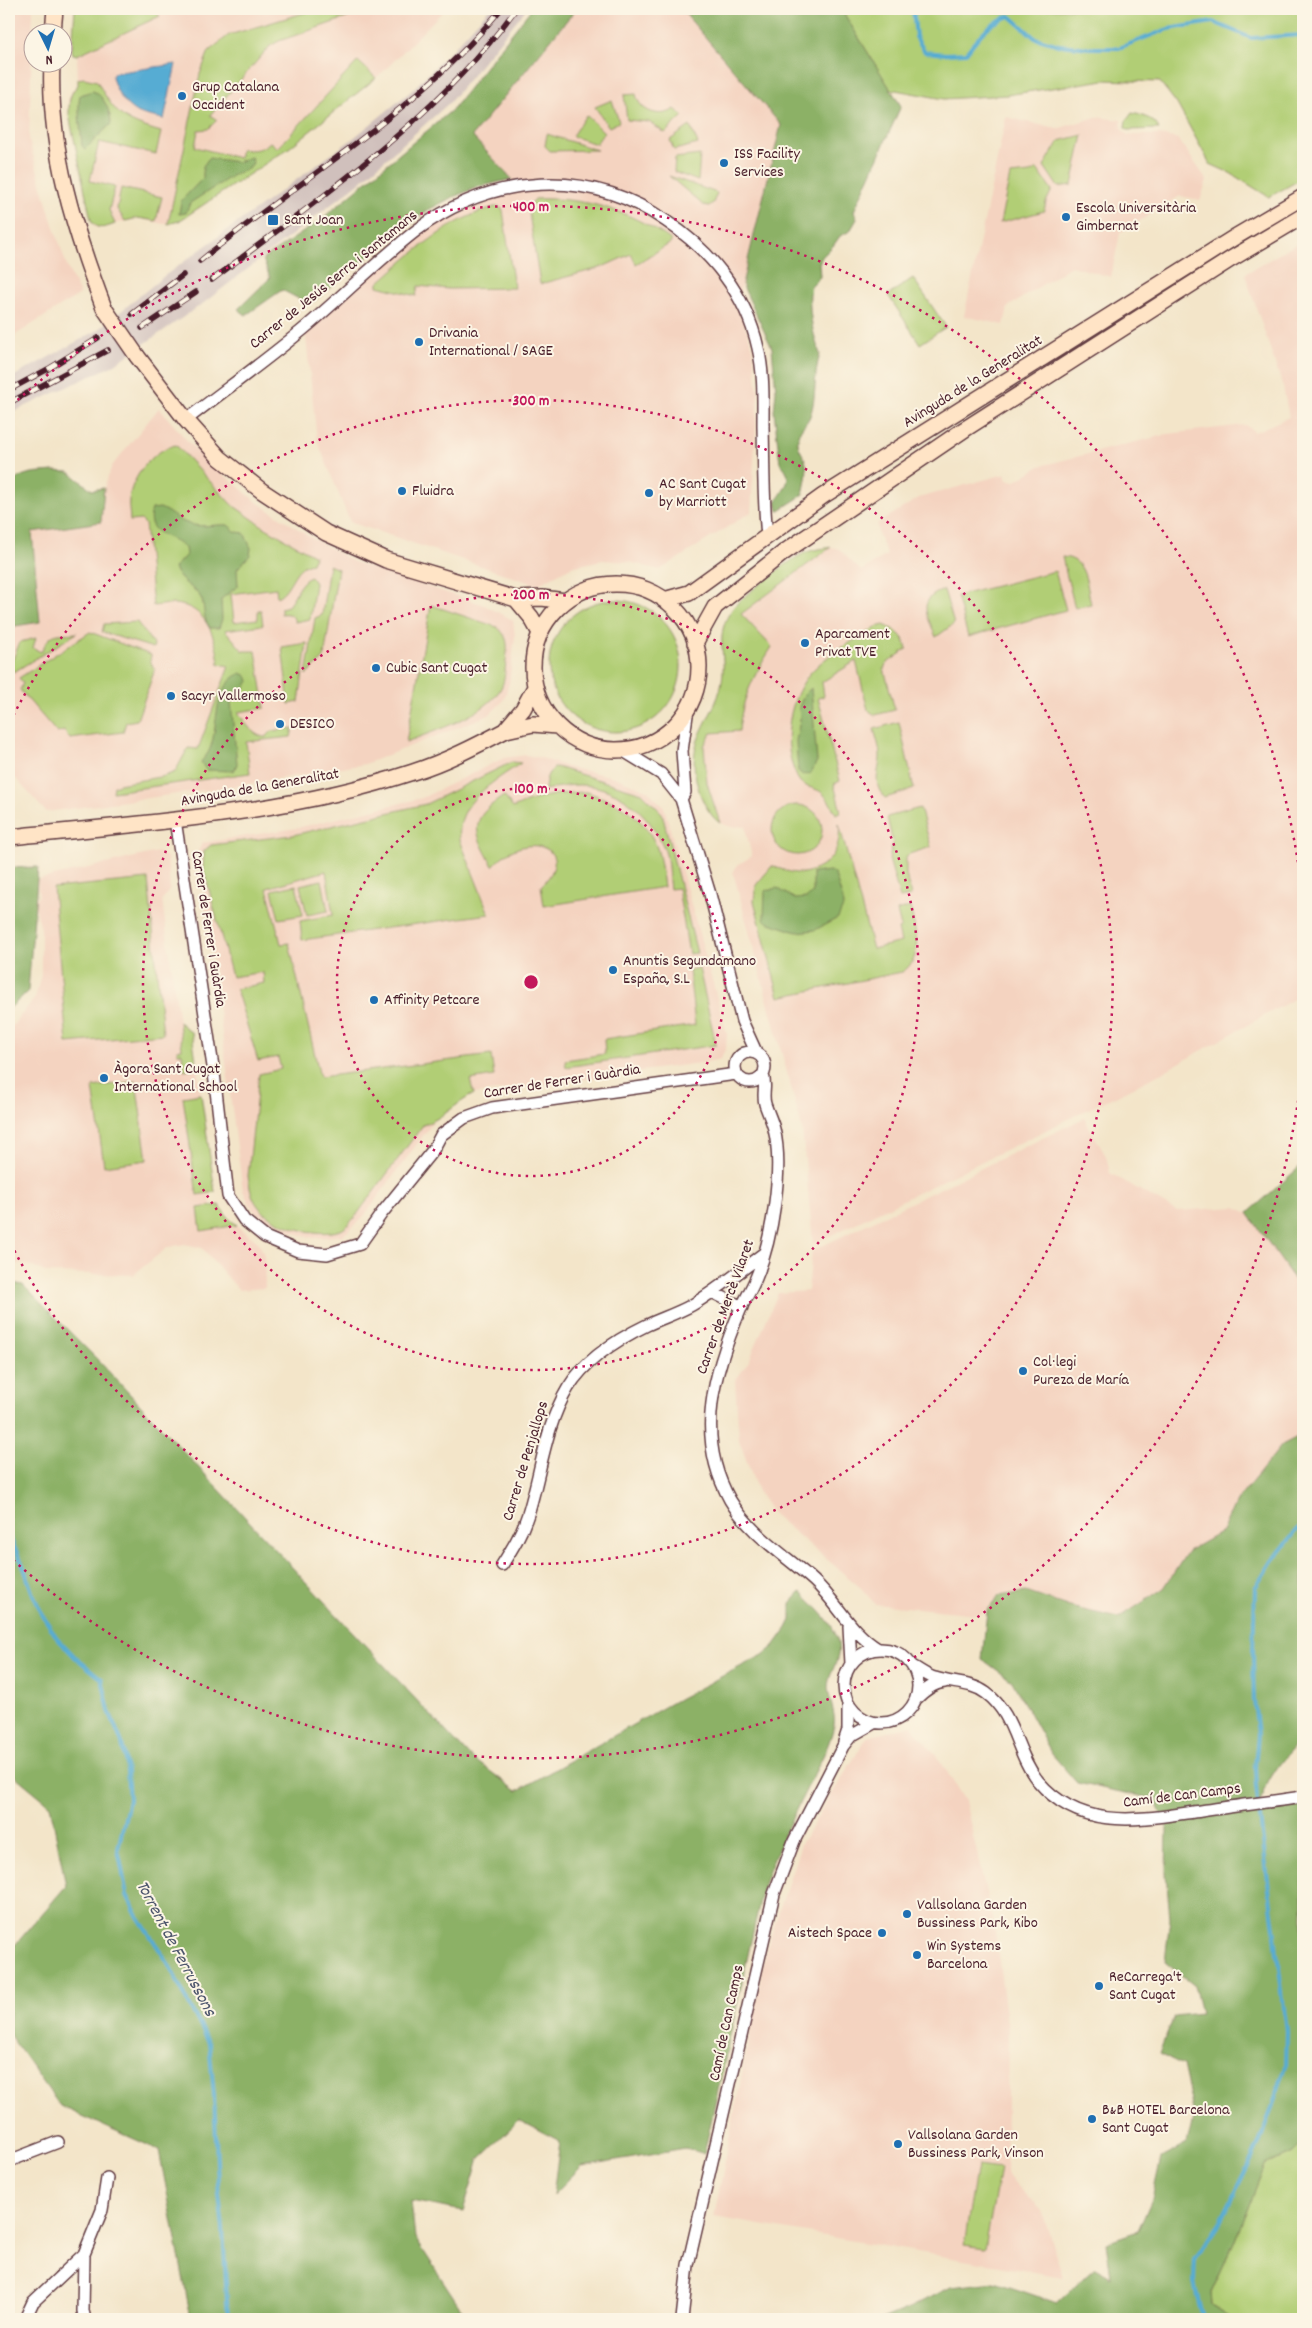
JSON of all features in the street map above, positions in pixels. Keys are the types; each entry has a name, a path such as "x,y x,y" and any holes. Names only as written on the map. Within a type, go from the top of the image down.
{"street":[{"path":"54,22 55,9"},
{"path":"52,72 53,113 64,186 73,220 104,308 137,356 186,420 220,458 262,491 326,533 386,560 516,599 542,598 566,602"},
{"name":"Carrer de Jesús Serra i Santamans","path":"186,420 305,328 419,229 448,210 473,199 512,186 543,183 596,189 644,207 679,229 707,252 733,287 752,328 762,370 764,508 767,536"},
{"name":"Avinguda de la Generalitat","path":"664,600 689,593 823,496 1235,237 1303,197"},
{"path":"695,642 715,606 782,553 965,428 1235,256 1303,216"},
{"path":"614,585 639,588 664,600 683,619 695,642 698,675 696,688 688,708 678,723 664,735 648,744 622,750 602,749 582,743 557,726 541,704 535,687 533,660 540,633 553,612 588,589 614,585"},
{"path":"516,599 531,617 540,633"},
{"name":"Avinguda de la Generalitat","path":"506,730 524,709 535,687"},
{"path":"681,798 685,792 682,751 688,708"},
{"name":"Avinguda de la Generalitat","path":"9,837 175,820 282,803 372,785 432,765 506,730 533,724 557,726"},
{"path":"622,750 661,774 681,798 710,894 742,1021 757,1054 765,1066 763,1075 756,1081 747,1082 736,1074 735,1065 742,1048 742,1021"},
{"name":"Carrer de Ferrer i Guàrdia","path":"175,820 212,1063 228,1196 244,1220 265,1237 298,1252 327,1254 360,1244 382,1213 433,1150 441,1135 464,1118 492,1108 736,1074"},
{"path":"739,1057 748,1053 757,1054"},
{"name":"Carrer de Mercè Vilaret","path":"763,1075 766,1082 764,1102"},
{"name":"Carrer de Mercè Vilaret","path":"747,1082 764,1102 774,1130 777,1153 773,1214 757,1277 742,1307 719,1366 709,1427 712,1452 720,1478 730,1500 744,1519 760,1536 820,1587 830,1597 858,1635 878,1649"},
{"name":"Carrer de Penjallops","path":"502,1565 522,1530 558,1407 568,1387 583,1369 616,1343 646,1326 691,1306 763,1254"},
{"path":"712,1292 742,1307"},
{"name":"Carrer de Mercè Vilaret","path":"848,1623 851,1638 851,1664"},
{"path":"916,1699 918,1679 912,1666 897,1653 878,1649 863,1654 851,1664 844,1681 848,1704 857,1715 874,1722 888,1723 901,1717 911,1708 916,1699 938,1682 949,1681"},
{"name":"Camí de Can Camps","path":"912,1666 928,1676 977,1688 997,1703 1006,1716 1020,1750 1038,1780 1060,1800 1093,1816 1116,1820 1139,1820 1303,1797"},
{"name":"Camí de Can Camps","path":"682,2319 688,2265 768,1914 780,1874 794,1841 843,1746 848,1730 848,1704"},
{"name":"Camí de Can Camps","path":"843,1746 851,1736 874,1722"},
{"path":"9,2161 58,2142"},
{"path":"86,2319 83,2311 84,2254 102,2210 107,2178"},
{"path":"25,2319 34,2302 84,2254"}],"shaded area":[{"path":"9,9 33,9 33,22 22,22 22,72 31,72 29,141 68,269 80,294 9,339"},
{"path":"75,9 445,9 383,72 289,148 179,221 163,224 138,218 99,228 95,227 91,220 69,115 68,101 72,91 78,84 77,55 73,54"},
{"path":"489,9 526,9 449,103 359,183 201,305 112,366 9,414 9,379 98,330 163,277 351,140 410,92"},
{"path":"576,9 681,9 781,125 737,303 753,348 758,393 751,512 660,570 629,562 602,560 571,567 537,585 350,522 317,440 305,328 449,210 518,186 471,136"},
{"name":"Escola Universitària Gimbernat","path":"1006,117 1057,129 1096,117 1121,120 1122,130 1128,135 1160,135 1178,139 1207,180 1200,200 1180,196 1120,233 1111,277 1071,266 1008,307 1004,325 964,316"},
{"path":"1303,240 1303,994 1154,1077 813,1244 802,1128 733,872 736,866 752,856 745,826 731,827 720,823 707,783 704,746 711,733 739,730 741,709 745,695 772,647 741,614 831,547 839,549 861,571 887,555 878,533 877,524 919,498 1005,474 1007,480 1016,481 1040,466 1168,434 1245,425 1255,432 1289,417 1283,387 1245,274"},
{"path":"159,408 190,444 223,474 258,503 306,534 354,562 484,605 513,620 515,637 509,684 503,701 489,715 365,764 242,785 46,812 9,771 9,627 40,622 32,532 101,522 104,488 112,466"},
{"path":"526,755 567,767 614,777 647,790 664,807 727,1034 726,1048 720,1059 707,1062 474,1094 458,1102 434,1121 360,1221 343,1235 314,1238 280,1229 253,1210 243,1191 198,852 202,843 297,828 422,798 504,758"},
{"name":"Àgora Sant Cugat International School","path":"157,852 167,857 170,889 162,900 179,1022 192,1033 215,1192 210,1193 211,1206 219,1205 228,1218 259,1243 264,1255 265,1288 239,1290 202,1248 185,1244 168,1247 133,1275 48,1273 22,1263 9,1267 9,1030 35,998 41,975 41,929 34,901 39,896 37,880"},
{"name":"Col·legi Pureza de María","path":"1084,1118 1106,1156 1110,1173 1176,1211 1236,1207 1248,1213 1303,1292 1303,1434 1282,1445 1235,1503 1222,1532 1188,1551 1164,1588 1119,1618 1070,1607 1026,1592 999,1596 987,1611 978,1614 875,1604 861,1588 774,1515 758,1492 739,1440 735,1381 749,1361 778,1293 808,1291 812,1251"},
{"path":"912,1726 941,1762 965,1801 995,1931 1008,2031 1006,2174 1042,2211 1063,2277 714,2217 766,1951 801,1844 867,1737"}],"green space":[{"path":"75,9 153,9 160,16 77,55 73,54"},
{"path":"317,9 342,9 346,11 349,17 279,41 270,46 210,115 217,120 208,129 198,130 195,147 239,158 241,149 257,149 264,147 270,142 278,148 358,61 376,78 289,148 179,221 168,224 200,74 209,51 229,35"},
{"path":"531,9 576,9 472,136 512,179 478,187 428,210 314,301 303,301 282,290 246,315 238,309 270,278 263,259 318,222 452,110"},
{"path":"681,9 841,9 901,106 854,211 857,219 850,231 840,236 822,257 819,263 820,277 811,286 811,321 820,354 816,370 812,409 809,419 798,435 798,445 807,469 806,478 803,495 778,511 776,502 788,478 785,468 780,463 774,411 776,391 772,348 742,284 781,125"},
{"path":"841,9 1303,9 1303,178 1269,197 1230,173 1210,164 1177,104 1160,82 1104,80 1007,95 944,99 890,89"},
{"path":"84,78 97,81 116,110 129,120 161,132 156,154 99,142 90,181 115,187 109,210 115,224 104,227 96,226 91,220 69,115 71,95 78,85 78,79"},
{"path":"93,91 100,96 106,105 111,124 85,149 82,146 79,100 80,95"},
{"path":"636,94 641,105 651,112 663,113 675,109 683,116 665,133 649,122 627,120 624,95"},
{"path":"612,100 619,122 609,127 595,107"},
{"path":"1132,113 1151,120 1159,129 1128,130 1125,128 1126,121"},
{"path":"586,115 604,132 596,144 572,136"},
{"path":"690,126 698,144 674,150 670,140"},
{"path":"547,134 597,150 550,151 545,146"},
{"path":"1083,135 1072,185 1058,187 1044,166 1059,141"},
{"path":"700,155 698,181 674,172 675,158"},
{"path":"251,157 253,163 248,169 235,174 190,203 186,213 179,214 181,201 203,178 203,166 209,158 237,162"},
{"path":"1037,169 1052,190 1044,211 1000,223 1010,175 1030,173"},
{"path":"669,176 717,193 713,203 709,206 703,205"},
{"path":"121,188 162,197 156,221 138,218 125,221 117,209"},
{"path":"535,199 572,200 607,208 640,221 671,240 671,243 636,264 631,254 600,268 540,284 528,207"},
{"path":"498,206 503,210 514,288 449,289 418,286 416,296 378,286 378,283 406,259 449,227 480,212"},
{"path":"913,278 946,327 920,344 888,295"},
{"path":"176,445 231,504 264,527 315,556 312,563 300,568 286,589 277,597 276,588 231,594 234,622 258,619 258,610 261,610 263,625 225,630 243,651 256,651 265,708 238,712 243,720 253,732 266,737 272,731 293,728 291,737 246,742 250,773 113,792 114,786 119,784 165,776 175,772 188,748 198,749 229,666 219,664 213,636 204,619 198,613 178,604 153,606 145,524 141,520 130,521 129,500 139,474 159,452"},
{"path":"53,471 69,472 92,490 104,488 101,522 32,532 40,622 9,627 9,488 18,478 28,474"},
{"path":"160,508 189,524 200,526 228,525 236,532 244,533 251,548 250,555 237,569 238,586 221,599 222,619 219,628 210,628 199,594 180,578 174,568 186,555 185,548 160,533 151,524 152,509"},
{"path":"831,547 741,614 772,647 746,697 739,731 711,733 704,746 707,783 720,823 706,807 701,797 697,785 694,761 698,740 715,704 722,681 722,635 727,618 738,603 767,578 790,562 808,552"},
{"path":"1062,557 1070,558 1081,567 1091,604 1075,608"},
{"path":"329,565 338,569 324,658 306,675 315,618 322,615"},
{"path":"1055,571 1066,610 968,637 957,596"},
{"path":"311,577 315,583 310,619 295,622 290,615 281,614 281,608 291,603 300,585"},
{"path":"944,590 954,624 936,637 926,610 926,604 935,594"},
{"path":"615,600 628,601 640,605 662,619 676,641 680,653 680,679 676,691 662,713 640,727 628,731 615,732 602,731 590,727 568,713 554,691 550,679 549,666 550,653 554,641 568,619 590,605 602,601"},
{"path":"431,605 497,627 504,634 507,656 504,678 501,688 494,698 472,714 406,742"},
{"path":"137,622 154,645 153,648 102,632 104,624"},
{"path":"884,625 899,634 904,640 907,649 886,664 884,669 895,710 875,715 868,710 856,661 822,682 824,696 818,698 840,781 834,784 841,812 836,814 828,799 821,792 800,782 792,766 788,736 793,706 798,692 815,668 836,651 876,627"},
{"path":"90,632 151,655 150,662 155,669 137,720 126,722 123,732 70,739 64,731 57,733 20,690 23,683 19,678"},
{"path":"77,633 14,672 10,666 20,642 36,638 33,648 41,652 51,637 58,634"},
{"path":"307,643 299,702 289,704 282,647"},
{"path":"241,673 247,676 249,681 240,695 231,702 237,764 234,771 206,770 201,762 210,749 221,697 231,680"},
{"path":"811,688 817,761 811,773 803,775 798,771 796,741 800,720 799,707 804,695"},
{"path":"899,722 914,789 885,798 877,782 880,753 874,729"},
{"path":"512,762 521,763 478,794 464,815 460,827 460,840 489,914 302,940 300,921 333,915 326,871 267,888 281,944 289,943 320,1077 491,1055 494,1076 470,1080 474,1094 436,1119 423,1125 355,1217 343,1229 331,1232 308,1231 274,1219 256,1203 251,1192 248,1176 259,1074 281,1069 278,1057 258,1061 236,989 264,983 263,972 232,977 203,867 204,851 211,845 293,835 426,804"},
{"path":"556,767 642,793 662,813 697,953 689,954 678,888 670,889 666,855 654,828 637,808 626,800 603,789 579,785 545,790 547,777"},
{"path":"586,792 619,805 629,811 645,827 657,848 664,887 544,906 541,886 551,873 554,861 551,853 543,848 532,846 519,848 506,854 493,866 478,835 479,820 492,805 504,796 513,808 549,796"},
{"path":"797,805 806,807 817,816 822,830 820,839 811,850 797,855 788,853 777,844 772,830 774,821 783,810"},
{"path":"920,808 931,847 909,854 906,858 906,874 911,896 900,898 889,859 893,843 887,817"},
{"path":"839,824 873,949 901,942 898,929 901,927 897,911 910,907 916,934 914,959 902,972 779,997 754,901 756,885 772,866 791,872 803,873 812,871 827,862 836,849"},
{"path":"38,867 28,991 9,1009 9,868"},
{"path":"830,871 835,875 842,897 843,907 838,918 815,930 797,932 767,922 764,919 765,891 777,888 795,899 807,898 813,892 813,873"},
{"path":"148,879 163,1034 67,1043 53,888"},
{"path":"322,880 328,911 307,915 300,885"},
{"path":"296,885 303,915 279,919 272,890"},
{"path":"699,968 716,1045 566,1067 565,1060 605,1054 604,1039 695,1025 689,970"},
{"path":"179,1022 192,1033 197,1068 184,1070 182,1053 178,1053 177,1050 182,1049"},
{"path":"136,1081 147,1160 104,1166 93,1087"},
{"path":"201,1094 215,1192 197,1195 183,1097"},
{"path":"1303,1164 1303,1292 1248,1213"},
{"path":"219,1205 228,1218 237,1225 201,1231 198,1208"},
{"path":"9,1282 23,1285 96,1358 468,1755 517,1791 680,1698 763,1655 774,1646 787,1628 791,1620 791,1603 801,1592 827,1620 837,1637 838,1655 829,1679 828,1688 834,1716 832,1734 782,1839 763,1887 704,2154 685,2148 582,2166 553,2195 560,2141 519,2120 479,2159 463,2211 411,2201 415,2238 468,2319 191,2319 159,2150 60,2106 9,2034 9,1952 66,1886 50,1805 9,1771"},
{"path":"1303,1434 1303,1620 1301,1628 1303,1738 1290,1752 1269,1781 1264,1791 1262,1810 1303,1805 1303,2143 1293,2153 1265,2165 1233,2245 1211,2292 1212,2306 1232,2319 883,2319 951,2287 995,2282 1057,2303 1095,2268 1111,2277 1106,2242 1138,2231 1152,2199 1161,2158 1187,2144 1194,2115 1183,2065 1159,2053 1174,2016 1201,2013 1194,1985 1165,1962 1170,1918 1166,1873 1167,1829 1155,1799 1077,1783 1051,1753 1012,1681 982,1659 987,1611 999,1596 1026,1592 1070,1607 1119,1618 1164,1588 1188,1551 1222,1532 1235,1503 1282,1445"},
{"path":"1303,2143 1303,2319 1232,2319 1212,2306 1211,2292 1233,2245 1265,2164 1293,2153"},
{"path":"977,2166 1000,2169 985,2248 964,2245"}],"water":[{"path":"176,64 164,119 137,112 128,106 115,86 112,76 114,73"}],"waterway":[{"path":"913,9 916,37 925,52 946,54 966,53 990,26 1010,16 1035,38 1059,45 1090,48 1119,48 1168,29 1213,22 1251,38 1303,35"},
{"path":"1203,2319 1194,2283 1195,2259 1221,2221 1259,2144 1286,2066 1287,2032 1256,1786 1255,1767 1258,1735 1254,1700 1253,1653 1255,1588 1272,1561 1303,1523"},
{"name":"Torrent de Ferrussons","path":"9,1536 23,1565 43,1616 57,1638 76,1658 102,1679 109,1711 122,1743 127,1771 129,1800 118,1849 127,1895 138,1917 168,1963 209,2043 228,2319"}],"railway":[{"path":"200,261 395,112 433,80 468,46 501,9"},
{"path":"212,280 335,187 413,122 484,49 516,9"},
{"path":"132,314 183,275"},
{"path":"142,328 196,292"},
{"path":"9,390 48,369 98,338"},
{"path":"9,403 108,350"}],"place":[{"name":"Grup Catalana Occident","path":"182,96"},
{"name":"ISS Facility Services","path":"724,163"},
{"name":"Escola Universitària Gimbernat","path":"1066,217"},
{"name":"Sant Joan","path":"273,220"},
{"name":"Drivania International / SAGE","path":"419,342"},
{"name":"Fluidra","path":"402,491"},
{"name":"AC Sant Cugat by Marriott","path":"649,493"},
{"name":"Aparcament Privat TVE","path":"805,643"},
{"name":"Cubic Sant Cugat","path":"376,668"},
{"name":"Sacyr Vallermoso","path":"171,696"},
{"name":"DESICO","path":"280,724"},
{"name":"Anuntis Segundamano España, S.L","path":"613,970"},
{"name":"Affinity Petcare","path":"374,1000"},
{"name":"Àgora Sant Cugat International School","path":"104,1078"},
{"name":"Col·legi Pureza de María","path":"1023,1371"},
{"name":"Vallsolana Garden Bussiness Park, Kibo","path":"907,1914"},
{"name":"Aistech Space","path":"882,1933"},
{"name":"Win Systems Barcelona","path":"917,1955"},
{"name":"ReCarrega't Sant Cugat","path":"1099,1986"},
{"name":"B&B HOTEL Barcelona Sant Cugat","path":"1092,2119"},
{"name":"Vallsolana Garden Bussiness Park, Vinson","path":"898,2144"}]}
